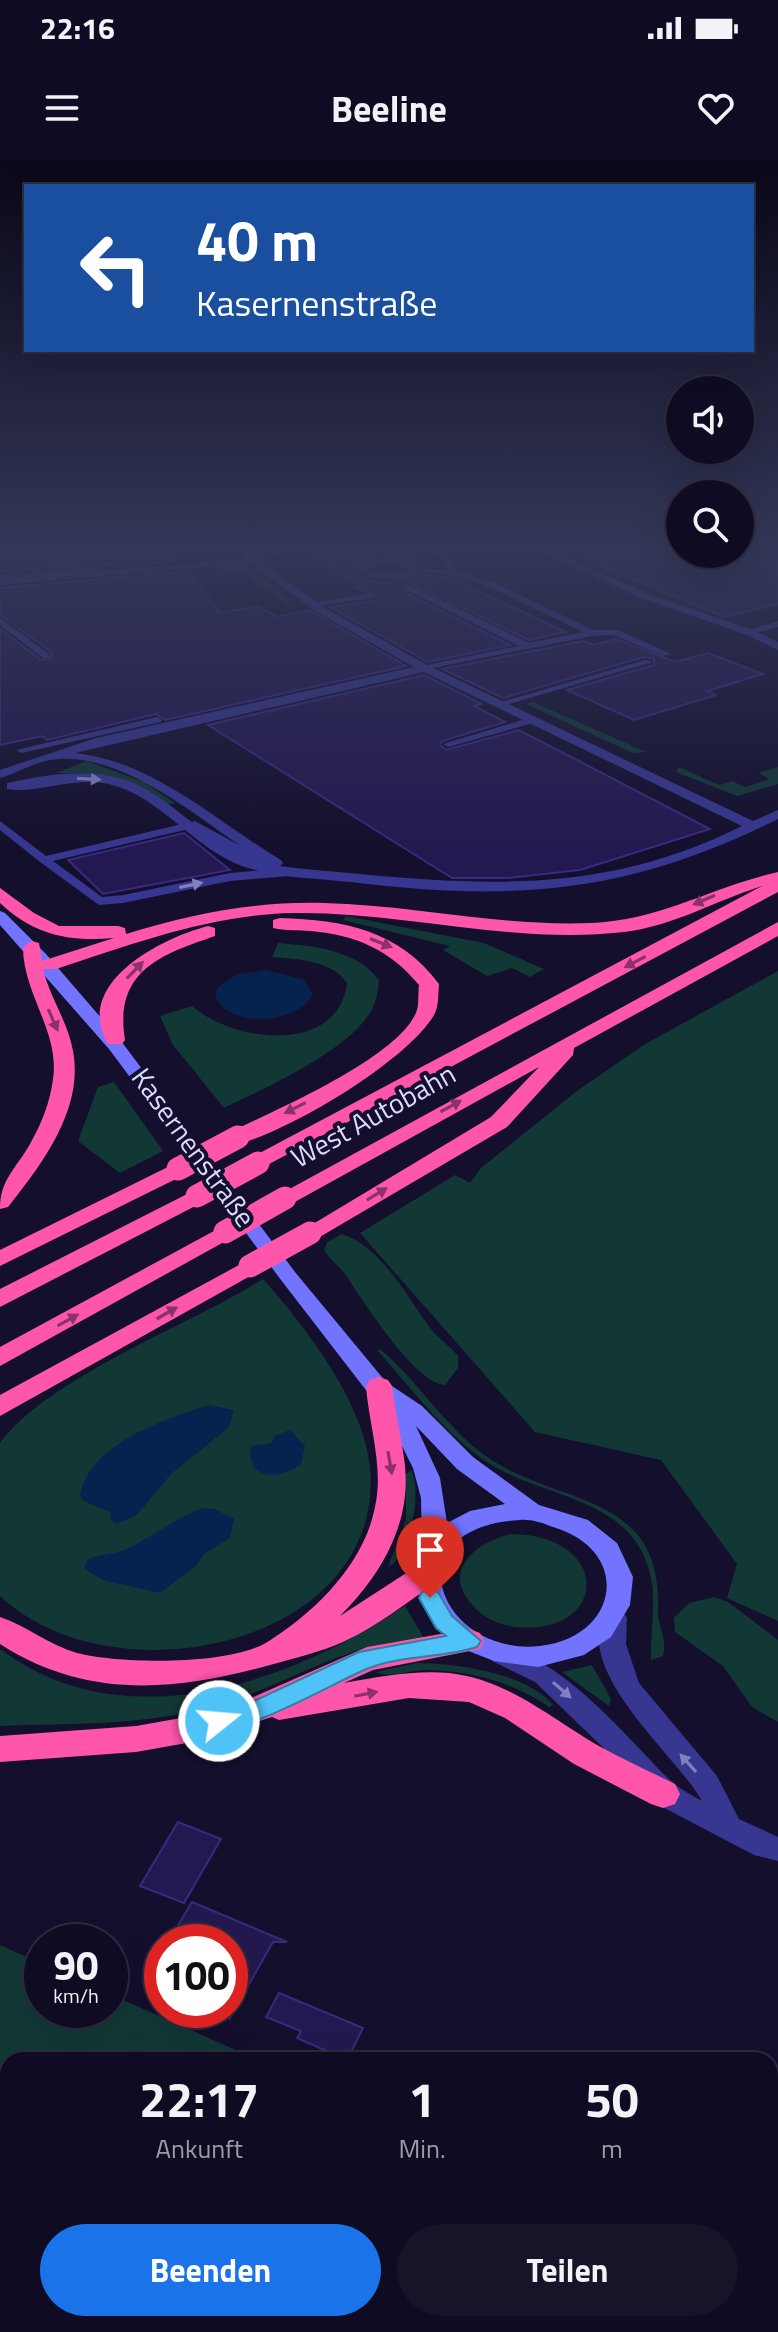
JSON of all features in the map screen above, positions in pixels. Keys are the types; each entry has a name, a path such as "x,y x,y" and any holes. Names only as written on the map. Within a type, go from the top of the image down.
{"highway":[{"path":"0,893 37,925 88,935 292,908 354,910 536,929 612,927 664,918 741,884 778,877"},
{"name":"West Autobahn","path":"0,1299 778,885"},
{"path":"0,1259 178,1169 393,1053 412,1037 425,1019 431,999 426,981 414,962 391,946 353,932 304,924 259,924 211,931 170,945 145,960 113,997 115,1040"},
{"path":"49,965 172,926"},
{"name":"West Autobahn","path":"0,1358 778,928"},
{"path":"0,1202 41,1144 56,1111 66,1064 59,1031 31,972 32,947"},
{"path":"0,1407 310,1233 499,1122 582,1035"},
{"path":"269,1653 305,1629 363,1574 386,1532 392,1473 379,1386"},
{"path":"0,1421 26,1393"},
{"path":"0,1629 26,1648 55,1660 118,1673 172,1675 226,1667 307,1645 337,1632 430,1562"},
{"path":"0,1749 136,1739 198,1728 261,1708 367,1659 482,1646"},
{"path":"261,1708 327,1702 411,1687 448,1686 477,1691 512,1703 575,1748 663,1794"}],"main road":[{"name":"Kasernenstraße","path":"0,916 49,965 115,1040 303,1295 379,1386 425,1466 437,1516 427,1586 436,1611 482,1646"},
{"name":"Kasernenstraße","path":"379,1386 414,1411 465,1463 531,1511"},
{"name":"Kasernenstraße","path":"430,1562 450,1532 473,1519 501,1512 531,1511 575,1523 609,1549 623,1583 614,1618"},
{"path":"482,1646 530,1656 564,1652 594,1638 614,1618"}],"street":[{"path":"390,648 755,827"},
{"path":"0,774 96,742 425,668"},
{"path":"6,789 177,726"},
{"path":"45,759 89,757 143,776 277,863 299,871"},
{"path":"6,789 54,779 117,781 133,788 221,850 247,863 267,869 429,886 543,888 636,873 671,863 778,814"},
{"name":"Kasernenstraße","path":"614,1618 613,1652 621,1676 642,1709 707,1784 729,1829"},
{"name":"Kasernenstraße","path":"482,1646 544,1675 627,1753 663,1794 729,1829"},
{"path":"729,1829 764,1846 778,1849"}],"lane":[{"path":"36,648 46,656"},
{"path":"425,668 516,648"},
{"path":"653,648 666,654"},
{"path":"499,704 648,662"},
{"path":"21,750 157,720"},
{"path":"448,744 532,720"},
{"path":"19,768 25,743 44,737"},
{"path":"44,860 186,825 202,825 239,850 277,863"},
{"path":"3,826 99,901 230,877 299,871"}],"green space":[{"path":"533,702 646,752 633,753 526,704"},
{"path":"87,761 144,782 175,803 167,805 140,788 115,778 56,773"},
{"path":"679,767 719,785 732,781 745,787 769,779 759,773 778,767 778,784 737,796 676,772"},
{"path":"346,916 484,943 544,969 530,977 512,968 487,976 443,950 450,946 343,920"},
{"path":"278,943 334,951 359,962 379,980 375,1003 368,1016 340,1044 281,1080 224,1108 173,1045 160,1016 192,1006 232,1028 257,1034 282,1035 305,1032 325,1022 339,1006 347,983 323,965 272,957"},
{"path":"778,971 778,1621 727,1598 737,1564 661,1460 535,1432 360,1233 455,1175 470,1183 481,1168 577,1091 645,1044"},
{"path":"114,1082 163,1151 120,1173 78,1141 98,1087"},
{"path":"342,1234 381,1261 431,1329 458,1356 458,1368 445,1385 419,1371 405,1356 345,1274 326,1254 327,1242"},
{"path":"263,1279 297,1319 330,1367 357,1417 365,1442 370,1467 363,1528 335,1578 290,1615 233,1639 171,1649 108,1646 49,1629 0,1596 0,1443 23,1419 86,1374"},
{"path":"380,1349 455,1429 483,1454 511,1471 599,1506 623,1521 642,1541 655,1570 663,1656 651,1660 653,1605 650,1574 640,1549 625,1530 584,1503 512,1475 474,1453 430,1411 378,1351"},
{"path":"411,1470 416,1493 412,1523 403,1551 388,1567 406,1519 406,1474"},
{"path":"511,1534 544,1539 568,1550 582,1566 587,1584 582,1602 569,1616 547,1626 509,1626 484,1615 469,1601 460,1577 463,1566 477,1549"},
{"path":"714,1597 728,1602 778,1640 778,1722 752,1707 723,1666 675,1632 674,1618 689,1603"},
{"path":"405,1606 425,1640 397,1642 343,1655 239,1699 212,1707 133,1721 0,1726 0,1649 48,1677 99,1692 152,1697 206,1691 259,1678 311,1658 360,1634"},
{"path":"416,1663 470,1668 509,1678 541,1694 553,1705 549,1707 505,1684 474,1675 425,1670 393,1674 376,1672"},
{"path":"592,1665 611,1699 609,1706 562,1672"},
{"path":"0,1945 24,1956 24,2028 128,2028 128,2002 144,2009 144,2028 186,2028 240,2052 0,2052"}],"water":[{"path":"265,970 303,979 313,994 305,1004 279,1017 248,1018 233,1014 222,1006 215,995 218,987 236,975"},
{"path":"208,1405 234,1410 229,1427 171,1474 137,1515 117,1524 111,1521 110,1512 83,1501 80,1495 87,1477 98,1461 113,1448 151,1426"},
{"path":"290,1430 305,1446 301,1464 293,1470 274,1475 253,1466 251,1446 271,1443 276,1435"},
{"path":"202,1508 215,1509 234,1519 230,1538 204,1554 195,1567 160,1593 103,1580 84,1569 87,1560 129,1548"}],"building":[{"path":"0,648 26,648 41,660 52,658 46,648 375,648 406,666 165,720 156,714 47,740 42,736 0,745"},
{"path":"404,648 494,648 428,662"},
{"path":"546,648 640,648 675,662 708,653 763,674 707,691 716,695 634,720 567,690 654,665 654,659 644,657 503,698 442,669"},
{"path":"424,675 482,704 474,706 505,722 442,741 440,745 446,750 519,730 710,829 580,870 507,878 452,878 208,725"},
{"path":"184,833 230,870 103,894 68,860"},
{"path":"178,1822 221,1839 184,1903 140,1886"},
{"path":"192,1902 244,1924 179,1924"},
{"path":"248,1926 287,1942 273,1942 248,1986"},
{"path":"279,1993 363,2028 351,2052 329,2052 297,2038 301,2031 266,2017"}],"route":[{"path":"219,1721 261,1708 367,1659 469,1641 444,1622 430,1598"}]}
